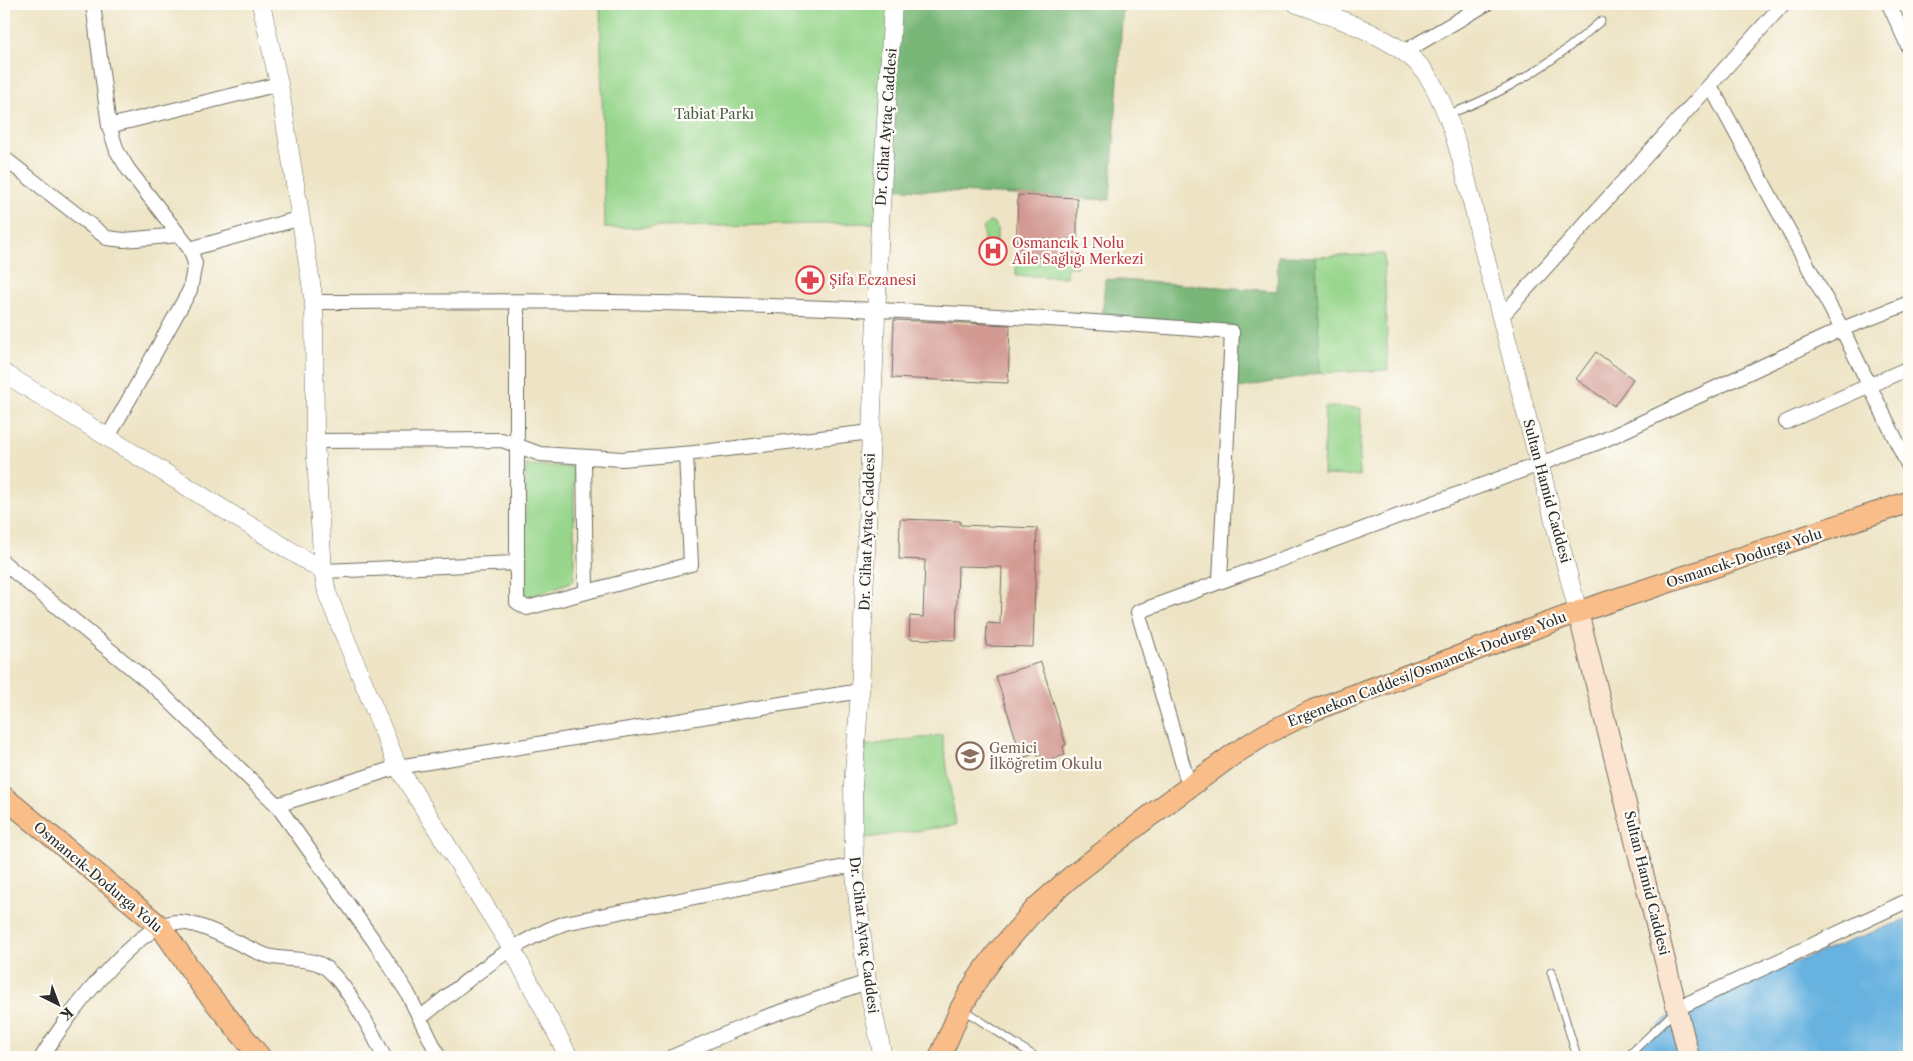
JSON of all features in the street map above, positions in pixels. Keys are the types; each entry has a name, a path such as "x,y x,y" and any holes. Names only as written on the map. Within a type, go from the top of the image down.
{"main road":[{"name":"Osmancık-Dodurga Yolu","path":"1578,612 1909,502"},
{"name":"Ergenekon Caddesi/Osmancık-Dodurga Yolu","path":"940,1057 961,1008 977,980 996,954 1037,907 1072,876 1189,786 1234,754 1288,721 1578,612"},
{"name":"Sultan Hamid Caddesi","path":"1578,612 1689,1057"},
{"name":"Osmancık-Dodurga Yolu","path":"4,797 161,928 202,986 260,1057"}],"street":[{"path":"92,4 109,126 117,151 128,169 190,249 195,263 190,290 108,437"},
{"path":"261,4 279,84 314,302 316,441 323,571 335,613 398,767 511,948 569,1057"},
{"name":"Dr. Cihat Aytaç Caddesi","path":"883,1057 867,982 854,866 852,786 860,691 880,223 894,4"},
{"path":"892,24 902,4"},
{"name":"Sultan Hamid Caddesi","path":"1297,4 1341,20 1404,52 1431,80 1447,116 1502,317 1578,612"},
{"path":"1404,52 1486,4"},
{"path":"1502,317 1711,87 1783,4"},
{"path":"1889,4 1909,48"},
{"path":"109,126 279,84"},
{"path":"1711,87 1842,329 1909,467"},
{"path":"4,158 106,238 124,240 179,235"},
{"path":"190,249 301,218"},
{"path":"314,302 613,302 877,310 1102,321 1232,332 1220,580"},
{"path":"517,302 517,602 527,608 691,564 686,454"},
{"path":"1189,786 1138,612 1220,580 1602,441 1842,329 1909,303"},
{"path":"1786,422 1909,368"},
{"path":"4,373 323,571 517,563"},
{"path":"316,441 502,440 540,454 622,459 686,454 871,432"},
{"path":"584,458 586,592"},
{"path":"4,562 157,690 276,805 374,941 407,992 439,1057"},
{"path":"276,805 398,767 860,691"},
{"path":"420,1018 511,948 544,930 587,917 854,866"},
{"path":"1678,1008 1909,900"},
{"path":"42,1057 54,1036 95,984 135,942 161,928 178,922 210,931 277,959 297,958 319,963 335,977 354,1003 370,1027 384,1057"},
{"path":"672,1057 763,1018 867,982"}],"lane":[{"path":"1447,116 1475,105 1528,77 1554,60 1601,21"},
{"path":"1551,972 1578,1057"},
{"path":"961,1008 1036,1057"},
{"path":"1627,1057 1678,1008"}],"green space":[{"name":"Tabiat Parkı","path":"600,4 893,4 880,223 605,228"},
{"path":"902,4 1123,4 1110,200 882,188"},
{"path":"989,222 994,223 997,229 997,247 991,253 985,250 983,228"},
{"path":"1384,254 1388,370 1320,373 1316,257"},
{"path":"1278,256 1316,257 1320,373 1229,390 1232,332 1102,321 1105,279 1277,291"},
{"path":"1016,258 1077,258 1077,267 1067,267 1066,277 1016,276"},
{"path":"1325,407 1361,408 1359,476 1323,475"},
{"path":"526,465 574,467 574,581 527,598 525,594"},
{"path":"942,735 956,825 853,840 855,747"}],"water":[{"path":"1909,918 1909,1057 1627,1057 1678,1008"}],"building":[{"path":"1018,195 1077,198 1077,258 1016,258"},
{"path":"894,320 1010,325 1008,383 892,378"},
{"path":"1596,352 1633,379 1614,406 1576,379"},
{"path":"900,519 960,521 960,525 1037,528 1033,647 986,646 987,623 1000,624 1002,567 958,566 956,640 909,639 910,616 923,617 925,560 899,559"},
{"path":"1041,662 1066,745 1063,746 1065,755 1040,763 1037,753 1022,758 996,676"}],"place":[{"name":"Osmancık 1 Nolu Aile Sağlığı Merkezi","path":"993,251"},
{"name":"Şifa Eczanesi","path":"810,280"},
{"name":"Gemici İlköğretim Okulu","path":"970,756"}]}
